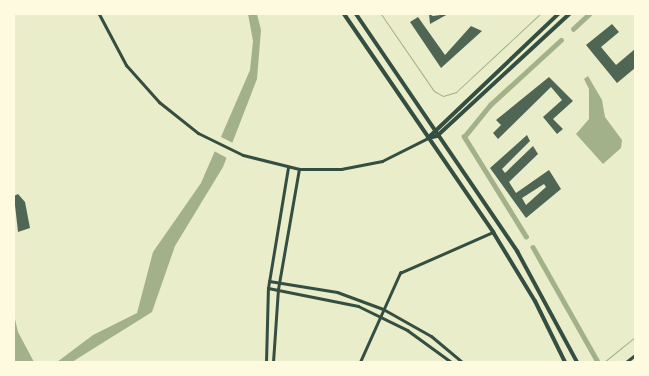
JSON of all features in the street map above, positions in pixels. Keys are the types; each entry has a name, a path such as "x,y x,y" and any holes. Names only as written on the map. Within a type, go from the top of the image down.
{"main road":[{"path":"344,14 493,232 550,327 565,362"},
{"path":"356,14 432,130 517,251 577,362"},
{"path":"428,138 432,130 558,14"},
{"path":"428,138 437,136 569,14"}],"street":[{"path":"99,14 121,56 145,88 174,115 215,143 233,151 299,169 366,165 428,138"},
{"path":"266,362 268,288 288,167"},
{"path":"272,362 279,281 299,169"},
{"path":"360,362 382,309 400,273 493,232"},
{"path":"269,281 279,281 337,292 382,309 431,336 462,362"},
{"path":"268,288 334,299 379,316 414,334 451,362"},
{"path":"626,362 635,355"}],"shaded area":[{"path":"248,14 257,14 261,30 257,79 223,167 175,246 152,312 72,362 57,362 93,335 137,313 153,252 201,183 250,70 253,41"},
{"path":"588,76 602,100 605,117 622,140 621,148 603,164 576,134 589,119 589,89 584,79"},
{"path":"14,315 18,332 34,362 14,362"}],"pier":[{"path":"217,135 233,143 229,159 212,150"}],"building":[{"path":"429,14 433,16 448,14 430,24"},
{"path":"418,17 445,55 471,26 482,31 441,68 410,22"},
{"path":"612,24 619,32 601,47 616,65 635,49 635,68 617,83 586,45"},
{"path":"549,77 573,101 553,119 563,129 557,134 543,117 562,100 551,87 498,139 493,133 501,125 496,120"},
{"path":"527,135 530,141 502,169 505,173 533,146 538,154 509,182 516,193 549,170 561,189 526,218 490,168","holes":["544,184 546,187 526,205 522,198"]},
{"path":"18,194 25,202 30,228 18,232 14,196"}],"waterway":[{"path":"381,14 434,91 443,96 456,92 540,14"},
{"path":"573,29 589,14"},
{"path":"526,237 464,137 490,105 561,40"},
{"path":"533,247 598,362"},
{"path":"604,362 635,337"}]}
